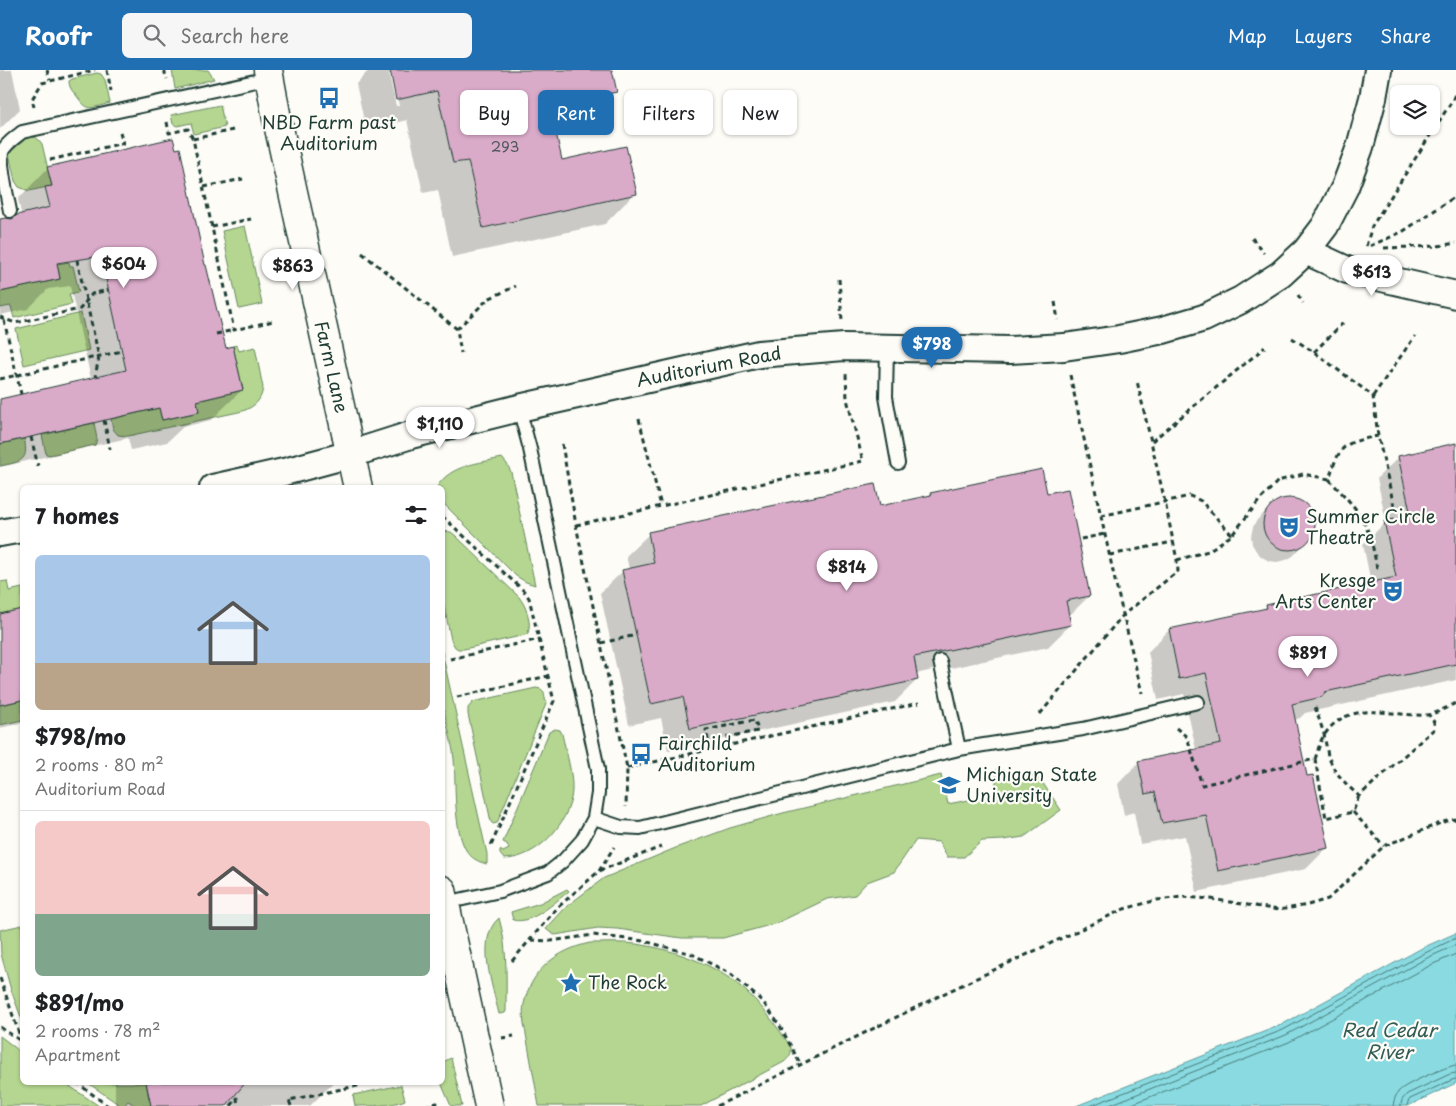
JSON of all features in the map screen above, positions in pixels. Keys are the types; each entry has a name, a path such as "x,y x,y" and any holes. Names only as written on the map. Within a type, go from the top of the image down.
{"street":[{"name":"Auditorium Road","path":"226,485 284,472 411,435 519,408 759,354 844,347 1010,350 1064,347 1137,336 1204,318 1241,300 1281,274 1306,251 1325,226 1345,187 1360,147 1373,98 1378,70"},
{"name":"Farm Lane","path":"268,74 357,485"},
{"path":"1306,251 1347,270 1456,296"},
{"path":"0,533 20,529"},
{"path":"445,901 489,1106"}],"lane":[{"path":"10,211 1,171 2,152 10,141 22,132 268,74"},
{"path":"887,347 886,397 898,463"},
{"path":"445,896 500,891 548,873 563,861 582,840 594,818 598,793 598,769 532,459 519,408"},
{"path":"940,661 959,749"},
{"path":"594,818 621,827 640,828 959,749 1084,729 1198,702"}],"path":[{"path":"47,70 50,80"},
{"path":"39,128 32,99 42,83 95,70"},
{"path":"1456,92 1372,226 1365,248 1402,232 1456,196"},
{"path":"233,130 193,139 234,330"},
{"path":"50,160 123,143"},
{"path":"204,187 243,179"},
{"path":"212,227 251,218"},
{"path":"362,253 457,329 461,353"},
{"path":"77,260 99,356 95,377"},
{"path":"457,329 488,299 516,286"},
{"path":"2,318 15,323 80,309 92,294 108,290"},
{"path":"1055,302 1123,615 1150,728 1171,724 1187,737 1202,785 1315,759"},
{"path":"2,318 21,394"},
{"path":"216,334 273,321"},
{"path":"1314,352 1345,321"},
{"path":"1394,506 1378,436 1373,396 1415,336"},
{"path":"1292,338 1373,396"},
{"path":"1152,440 1265,347"},
{"path":"0,379 122,351"},
{"path":"1018,740 1123,615 1178,571 1174,542 1152,440 1137,381"},
{"path":"576,525 863,460 847,399"},
{"path":"639,419 661,506"},
{"path":"104,420 110,449"},
{"path":"1329,479 1335,460 1344,446 1356,440 1378,436"},
{"path":"31,437 38,466"},
{"path":"512,961 557,908 599,871 615,846 626,813 627,768 576,525 562,444"},
{"path":"1177,560 1208,551 1232,535 1278,481 1304,474 1329,479 1349,501 1362,519 1371,542 1377,569"},
{"path":"1101,516 1190,496 1202,502 1232,535"},
{"path":"445,519 529,598 554,701 490,848"},
{"path":"1081,539 1105,534"},
{"path":"1110,555 1174,542"},
{"path":"601,643 632,636"},
{"path":"450,659 540,639"},
{"path":"457,697 548,676"},
{"path":"627,768 919,703"},
{"path":"1353,812 1326,818 1315,759 1324,734 1339,719 1353,712 1429,715 1456,703"},
{"path":"1315,706 1324,734 1328,756 1335,771 1359,796"},
{"path":"1353,812 1359,796 1434,729 1434,722 1429,715"},
{"path":"710,749 706,730 755,720 758,732 718,739 720,748"},
{"path":"1353,812 1384,846"},
{"path":"717,1106 947,992 1124,909 1157,900 1182,897 1211,899 1279,910 1308,905 1328,899 1384,846 1443,822 1456,819"},
{"path":"599,871 669,844"},
{"path":"530,940 551,942 593,935 644,941 692,954 731,974 764,1002 780,1026 800,1064"},
{"path":"0,978 20,1036"},
{"path":"0,1027 20,1041"},
{"path":"80,1085 108,1106"},
{"path":"290,1106 289,1100 362,1085"},
{"path":"294,1094 295,1099"},
{"path":"231,1106 237,1098 238,1106"},
{"path":"424,1106 437,1103 434,1106"}],"green space":[{"path":"172,70 208,70 214,79 175,89"},
{"path":"97,73 101,74 105,80 110,103 90,108 84,105 73,92 69,81"},
{"path":"220,105 225,127 194,134 191,123 177,126 173,124 171,115"},
{"path":"29,136 37,138 42,144 52,186 29,191 19,187 15,181 9,154 10,148 13,143"},
{"path":"245,226 262,304 239,309 222,231"},
{"path":"69,262 70,266 73,266 79,292 69,294 72,304 14,318 11,306 0,308 0,292 60,279 57,264"},
{"path":"81,313 89,350 24,365 16,329"},
{"path":"237,345 239,351 255,347 263,388 257,403 243,411 128,436 118,435 113,429 111,419 159,408 162,420 199,412 197,401 243,390 233,346"},
{"path":"94,423 97,439 95,445 50,455 46,454 42,435"},
{"path":"24,439 24,457 18,462 0,466 0,444"},
{"path":"502,458 511,472 535,585 516,576 445,505 445,485 439,485 449,474 457,469"},
{"path":"445,531 451,532 456,536 519,597 528,614 529,624 528,633 525,635 464,649 455,647 451,640 445,610"},
{"path":"7,581 9,591 20,588 20,609 0,614 0,582"},
{"path":"445,665 487,854 487,864 475,859 468,853 462,841 457,818 452,743 445,717"},
{"path":"536,688 544,692 546,704 497,823 493,824 491,822 468,708 473,702"},
{"path":"20,700 20,720 0,725 0,705"},
{"path":"555,729 560,730 562,734 569,762 572,791 570,803 558,827 550,837 528,853 504,859 500,854 500,850 503,852 509,849 507,844 503,842 549,732"},
{"path":"997,769 1040,779 1061,810 1024,837 982,841 964,857 947,857 939,842 916,840 894,872 867,882 855,895 827,899 777,923 723,938 682,938 598,928 555,935 546,929 567,906 604,878 678,847 730,828 783,813 941,775 948,804 995,795"},
{"path":"567,889 569,891 543,912 528,919 513,920 511,912 540,903"},
{"path":"499,918 505,953 506,1011 499,1014 490,977 487,950 488,938 492,927"},
{"path":"20,925 20,1015 1,954 0,930"},
{"path":"590,943 625,943 652,947 685,956 716,970 744,989 761,1006 791,1047 790,1056 784,1062 701,1106 539,1106 524,1019 523,1008 527,992 539,972 556,956"},
{"path":"0,1036 20,1051 20,1085 68,1085 99,1106 0,1106"},
{"path":"451,1058 462,1106 451,1106 442,1085 445,1085 445,1061"},
{"path":"91,1085 146,1085 149,1099 153,1106 136,1106 128,1101 124,1106 121,1106"},
{"path":"401,1085 405,1100 388,1105 355,1106 353,1095"}],"water":[{"name":"Red Cedar River","path":"1456,933 1456,1083 1408,1106 1076,1106 1281,1025 1422,948"}],"building":[{"path":"390,70 612,70 617,92 614,93 614,90 538,90 538,135 556,135 562,160 626,146 637,194 483,228 468,161 453,163 437,91 396,100"},
{"path":"173,138 176,149 180,148 205,265 226,348 233,346 243,390 197,401 199,412 162,420 159,408 0,444 0,399 126,370 101,256 57,263 60,279 0,292 0,219 12,219 17,215 50,207 45,187 52,186 47,167"},
{"name":"Kresge Arts Center","path":"1456,443 1456,664 1325,692 1322,697 1292,704 1307,776 1313,775 1329,848 1218,871 1206,815 1162,823 1155,792 1145,794 1138,761 1221,744 1206,673 1179,679 1169,629 1267,608 1266,605 1396,577 1384,521 1411,516 1398,456"},
{"path":"1042,469 1047,493 1068,489 1090,596 1066,601 1071,625 914,657 918,680 690,729 683,697 651,704 622,570 654,563 648,532 875,484 880,506 931,495 930,493"},
{"name":"Summer Circle Theatre","path":"1284,498 1294,498 1308,505 1315,519 1315,529 1308,543 1294,550 1284,550 1274,546 1267,539 1263,529 1263,519 1267,509 1274,502"},
{"path":"20,609 20,700 0,705 0,614"},
{"path":"147,1085 244,1085 226,1106 151,1106"}],"place":[{"name":"NBD Farm past Auditorium","path":"329,98"},
{"name":"Summer Circle Theatre","path":"1289,527"},
{"name":"Kresge Arts Center","path":"1393,591"},
{"name":"Fairchild Auditorium","path":"641,754"},
{"name":"Michigan State University","path":"949,785"},
{"name":"The Rock","path":"571,983"}]}
